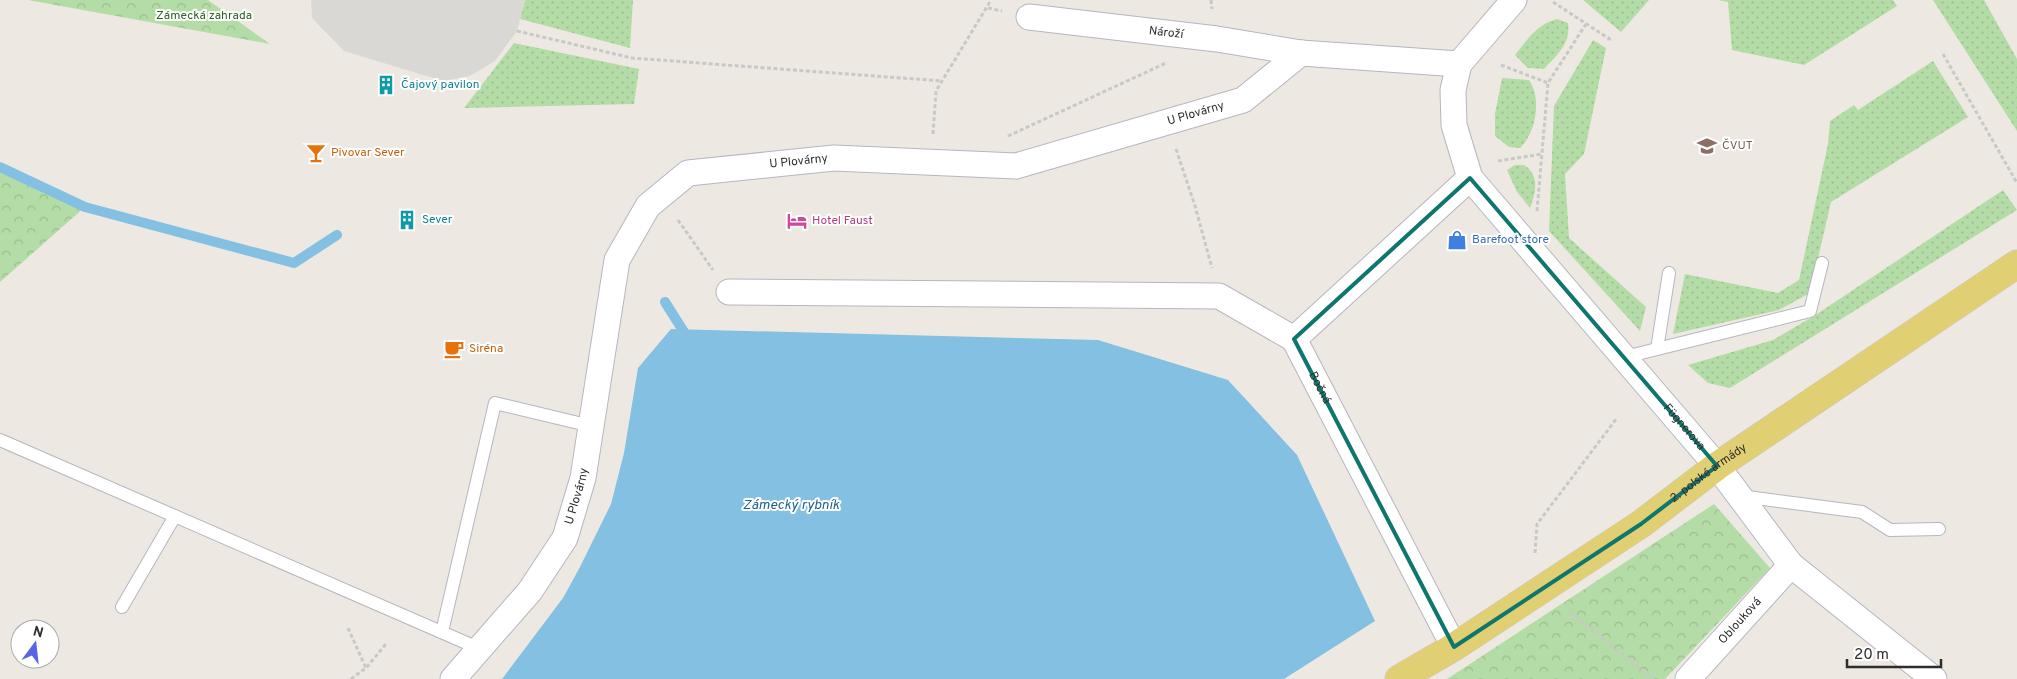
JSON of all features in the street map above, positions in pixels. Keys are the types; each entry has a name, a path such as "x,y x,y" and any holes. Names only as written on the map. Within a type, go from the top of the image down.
{"main road":[{"name":"2. polské armády","path":"1399,679 1454,647 1641,524 1717,466 2017,264"}],"street":[{"path":"730,292 1219,296 1294,339 1470,178 1454,125 1453,90 1460,64 1514,0"},
{"name":"Nároží","path":"1029,17 1217,39 1301,53"},
{"path":"1301,53 1460,64"},
{"name":"U Plovárny","path":"453,679 478,648 530,591 565,538 583,478 617,260 648,206 688,173 834,158 1016,166 1242,100 1301,53"},
{"name":"Fügnerova","path":"1470,178 1717,466 1791,565 1934,679"},
{"name":"Bočná","path":"1294,339 1454,647"},
{"name":"Oblouková","path":"1694,677 1791,565"}],"lane":[{"path":"1624,358 1810,311 1822,263"},
{"path":"1657,350 1670,273"},
{"path":"442,632 495,403 591,426"},
{"path":"0,440 478,648"},
{"path":"1740,496 1862,512 1890,530 1939,529"},
{"path":"122,607 174,516"}],"path":[{"path":"931,162 936,91 991,0"},
{"path":"1211,0 1212,6"},
{"path":"1553,2 1612,40"},
{"path":"1537,213 1548,83 1586,24"},
{"path":"517,31 632,58 942,82"},
{"path":"1943,54 2017,183"},
{"path":"1003,138 1172,60"},
{"path":"1501,65 1548,83"},
{"path":"1173,142 1195,206 1219,296"},
{"path":"1498,161 1542,154"},
{"path":"682,226 730,292"},
{"path":"1535,553 1537,524 1617,418"},
{"path":"1570,612 1653,679"},
{"path":"348,628 366,668"},
{"path":"351,679 366,668 386,644"}],"highlighted area":[{"path":"1470,178 1717,466 1641,524 1454,647 1294,339"}],"green space":[{"name":"Zámecká zahrada","path":"28,0 208,0 270,44"},
{"path":"525,0 633,0 630,48 520,19"},
{"path":"1583,0 1649,0 1621,32"},
{"path":"1718,0 1893,0 1897,6 1804,65 1732,50 1728,2"},
{"path":"1933,0 1984,0 2017,59 2017,131"},
{"path":"1557,19 1568,23 1567,37 1562,49 1544,69 1528,68 1515,55 1528,38 1538,29"},
{"path":"1593,40 1606,48 1584,154 1565,174 1569,238 1646,307 1640,331 1549,231 1554,106"},
{"path":"514,43 639,69 634,104 464,108"},
{"path":"1933,61 1968,117 1831,202 1810,293 1779,310 1673,334 1685,274 1778,293 1799,280 1828,144 1830,121 1854,105 1858,110"},
{"path":"1502,78 1529,80 1533,88 1536,106 1535,115 1530,133 1520,148 1509,147 1495,136 1495,114"},
{"path":"1515,165 1524,165 1533,174 1535,179 1534,196 1530,208 1517,192 1507,170"},
{"path":"0,167 85,207 0,282"},
{"path":"2003,190 2017,210 1730,388 1708,383 1688,365 1773,340 1814,316"},
{"path":"1714,504 1770,568 1665,679 1447,679"}],"shaded area":[{"path":"311,0 525,0 517,31 495,61 470,76 443,81 344,51 312,18"}],"water":[{"name":"Zámecký rybník","path":"671,329 1098,340 1228,380 1297,455 1375,621 1284,679 502,679 563,598 611,504 624,453 638,368"}],"waterway":[{"path":"0,167 85,207 294,263 337,235"},
{"path":"665,302 689,340"}],"place":[{"name":"Čajový pavilon","path":"386,85"},
{"name":"ČVUT","path":"1707,146"},
{"name":"Pivovar Sever","path":"316,153"},
{"name":"Sever","path":"407,220"},
{"name":"Hotel Faust","path":"797,221"},
{"name":"Barefoot store","path":"1457,240"},
{"name":"Siréna","path":"454,349"}]}
